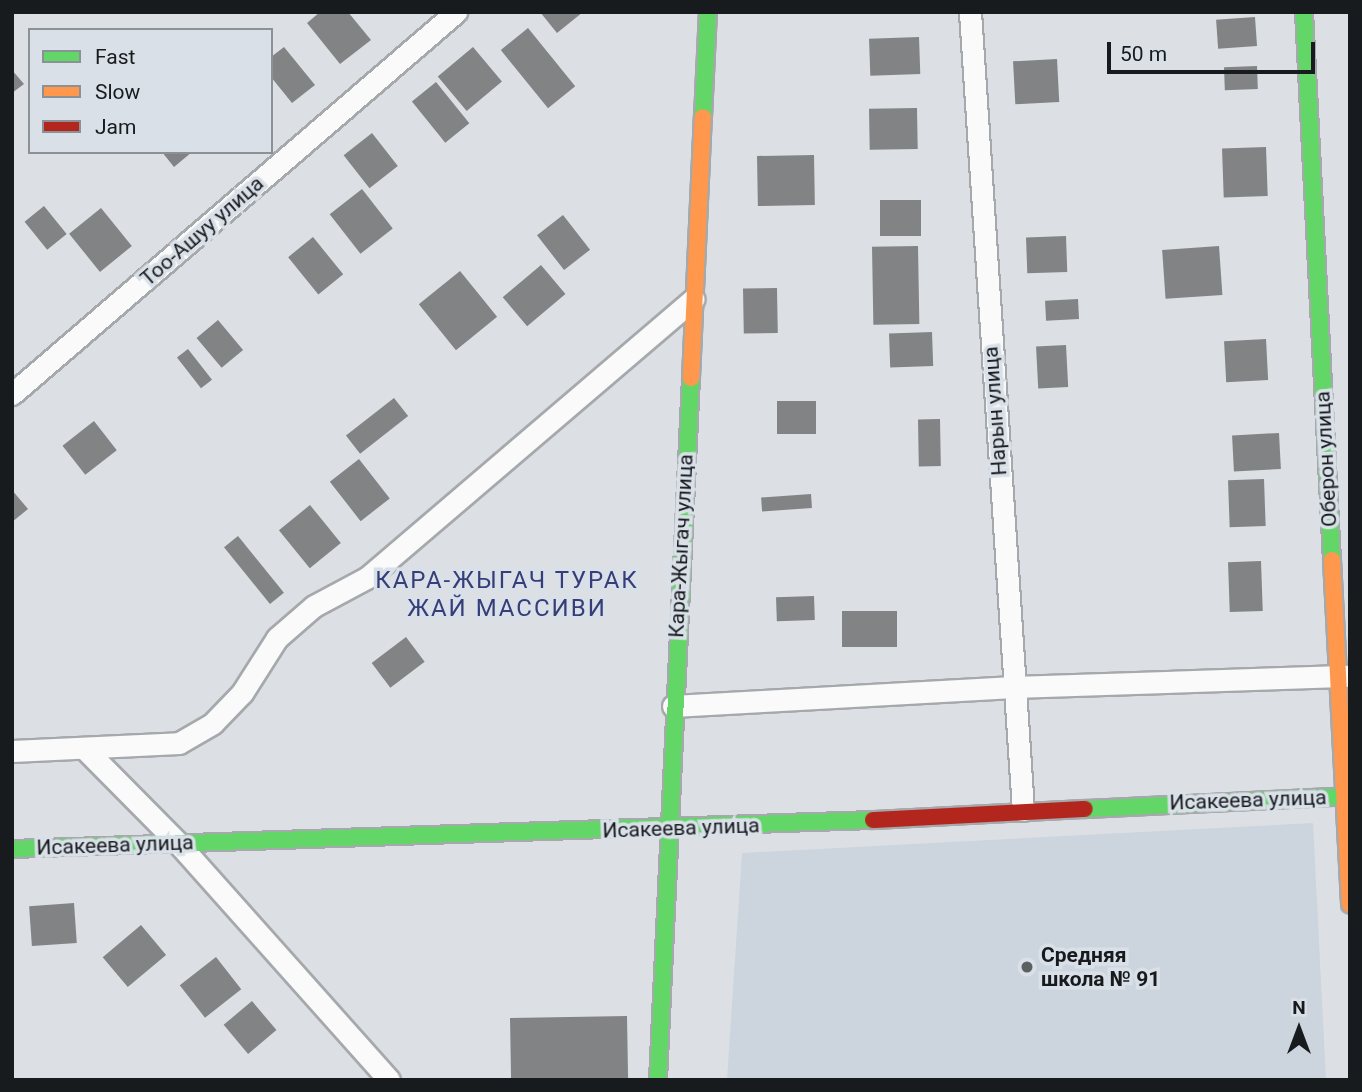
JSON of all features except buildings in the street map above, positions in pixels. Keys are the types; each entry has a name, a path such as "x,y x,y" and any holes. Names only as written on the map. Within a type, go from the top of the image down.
{"street":[{"name":"Тоо-Ашуу улица","path":"12,394 456,12"},
{"name":"Кара-Жыгач улица","path":"658,1080 673,706 708,12"},
{"name":"Нарын улица","path":"970,12 1023,810"},
{"name":"Оберон улица","path":"1304,12 1343,677 1350,905"},
{"path":"12,751 179,743 213,723 242,693 277,638 314,606 368,577 693,299"},
{"path":"673,706 1013,687 1343,677"},
{"path":"84,748 178,843 389,1080"},
{"name":"Исакеева улица","path":"12,849 668,830 1023,810 1347,796"}],"shaded area":[{"name":"Средняя школа № 91","path":"1313,823 1326,1080 727,1080 742,853"}],"traffic: fast":[{"path":"703,117 708,12"},
{"path":"1304,12 1332,560"},
{"path":"658,1080 691,378"},
{"path":"1085,809 1350,796"},
{"path":"12,849 873,820"}],"traffic: slow":[{"path":"691,378 703,117"},
{"path":"1332,560 1350,905"}],"traffic: jam":[{"path":"873,820 1085,809"}],"place":[{"name":"Средняя школа № 91","path":"1027,967"}],"district":[{"name":"КАРА-ЖЫГАЧ ТУРАК ЖАЙ МАССИВИ","path":"507,595"}]}
